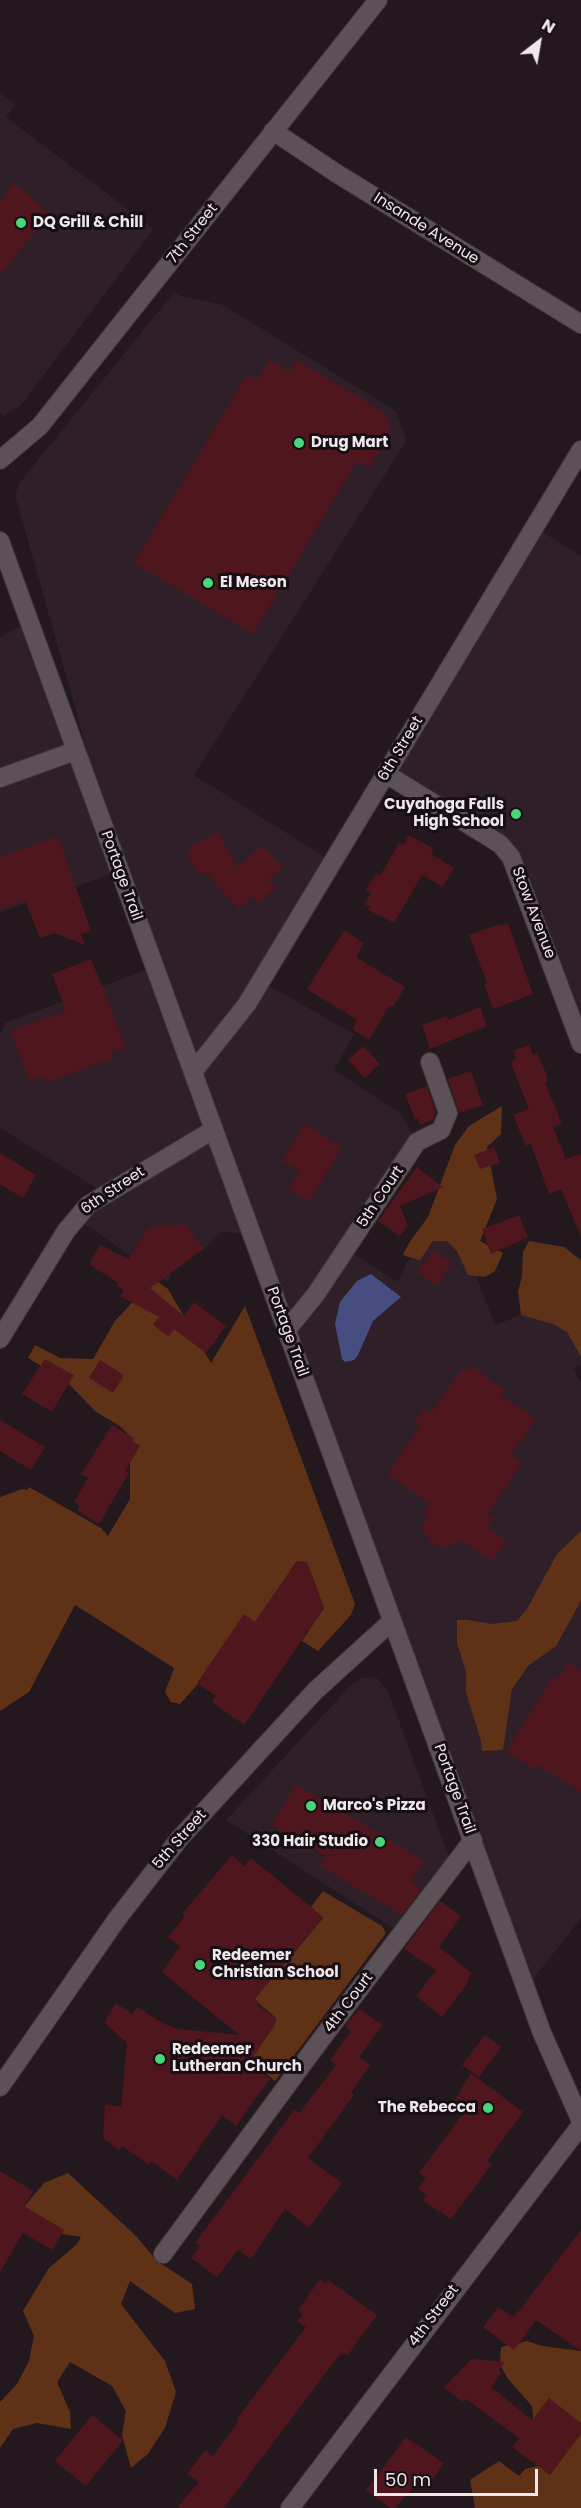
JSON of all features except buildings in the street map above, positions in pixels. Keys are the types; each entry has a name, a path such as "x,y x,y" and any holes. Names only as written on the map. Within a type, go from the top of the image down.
{"street":[{"name":"7th Street","path":"0,460 40,426 378,0"},
{"name":"Insande Avenue","path":"273,131 336,173 581,324"},
{"name":"6th Street","path":"193,1072 247,1004 581,450"},
{"name":"Portage Trail","path":"0,541 542,2033 581,2123"},
{"path":"0,778 75,751"},
{"name":"Stow Avenue","path":"386,774 500,844 511,857 520,875 581,1044"},
{"name":"5th Court","path":"286,1331 316,1294 417,1142 441,1130 448,1113 430,1062"},
{"name":"6th Street","path":"0,1339 66,1231 88,1205 213,1130"},
{"name":"5th Street","path":"0,2087 117,1919 180,1838 315,1691 392,1622"},
{"name":"4th Court","path":"164,2254 319,2042 473,1840"},
{"name":"4th Street","path":"290,2508 581,2123"}],"shaded area":[{"path":"0,93 16,105 6,117 154,229 21,405 4,416 0,412"},
{"path":"174,292 181,296 223,305 396,411 407,440 194,775 333,862 261,981 354,1034 334,1070 402,1114 417,1142 346,1249 398,1282 407,1263 448,1202 495,1325 567,1297 581,1336 581,1365 574,1368 581,1383 581,1918 527,1987 252,1235 222,1231 204,1249 171,1273 168,1282 75,1217 104,1193 0,1128 0,1035 5,1023 153,967 121,871 0,912 0,637 29,621 120,867 15,495 20,482"},
{"name":"Cuyahoga Falls High School","path":"535,527 581,556 581,1044 511,857 386,774"},
{"path":"502,1106 501,1134 487,1147 497,1199 480,1241 503,1253 495,1271 485,1277 468,1275 457,1251 447,1241 433,1241 420,1260 405,1256 403,1254 411,1240 428,1217 455,1145 469,1126"},
{"path":"529,1241 564,1247 581,1260 581,1357 567,1332 553,1324 521,1315 518,1292 522,1276 523,1252"},
{"path":"154,1279 168,1289 211,1363 245,1306 355,1604 351,1615 318,1651 302,1641 324,1608 307,1563 297,1561 255,1622 244,1615 198,1684 180,1704 171,1702 165,1692 174,1668 75,1605 29,1692 0,1711 0,1497 22,1489 27,1490 29,1487 101,1528 108,1536 130,1499 130,1436 121,1427 95,1411 67,1382 28,1358 35,1345 60,1358 93,1359 115,1321"},
{"path":"581,1531 581,1600 556,1646 528,1666 512,1689 503,1750 482,1751 466,1692 466,1672 457,1643 457,1620 492,1624 517,1621 527,1609 557,1554"},
{"path":"377,1678 388,1691 449,1857 394,1929 226,1820 350,1686 361,1679"},
{"path":"323,1891 382,1926 386,1933 275,2081 255,2065 256,2060 253,2057 276,2018 251,1997 277,1973 323,1918 311,1907"},
{"path":"68,2173 136,2236 157,2261 192,2284 195,2309 175,2313 130,2281 121,2304 165,2361 176,2392 165,2428 148,2454 131,2468 122,2435 126,2411 112,2386 70,2362 57,2382 70,2412 71,2429 37,2423 13,2429 0,2448 0,2402 17,2384 29,2361 34,2336 23,2311 49,2268 77,2244 81,2237 24,2228 18,2214 44,2183"},
{"path":"527,2341 542,2346 581,2351 581,2508 475,2508 470,2480 499,2461 519,2476 525,2469 538,2466 532,2406 508,2379 500,2365 501,2347"}],"water":[{"path":"371,1274 401,1297 373,1321 358,1355 354,1360 345,1362 342,1359 335,1324 340,1302 357,1281"}],"place":[{"name":"DQ Grill & Chill","path":"21,223"},
{"name":"Drug Mart","path":"299,443"},
{"name":"El Meson","path":"208,583"},
{"name":"Cuyahoga Falls High School","path":"516,814"},
{"name":"Marco's Pizza","path":"311,1806"},
{"name":"330 Hair Studio","path":"380,1842"},
{"name":"Redeemer Christian School","path":"200,1965"},
{"name":"Redeemer Lutheran Church","path":"160,2059"},
{"name":"The Rebecca","path":"488,2108"}]}
